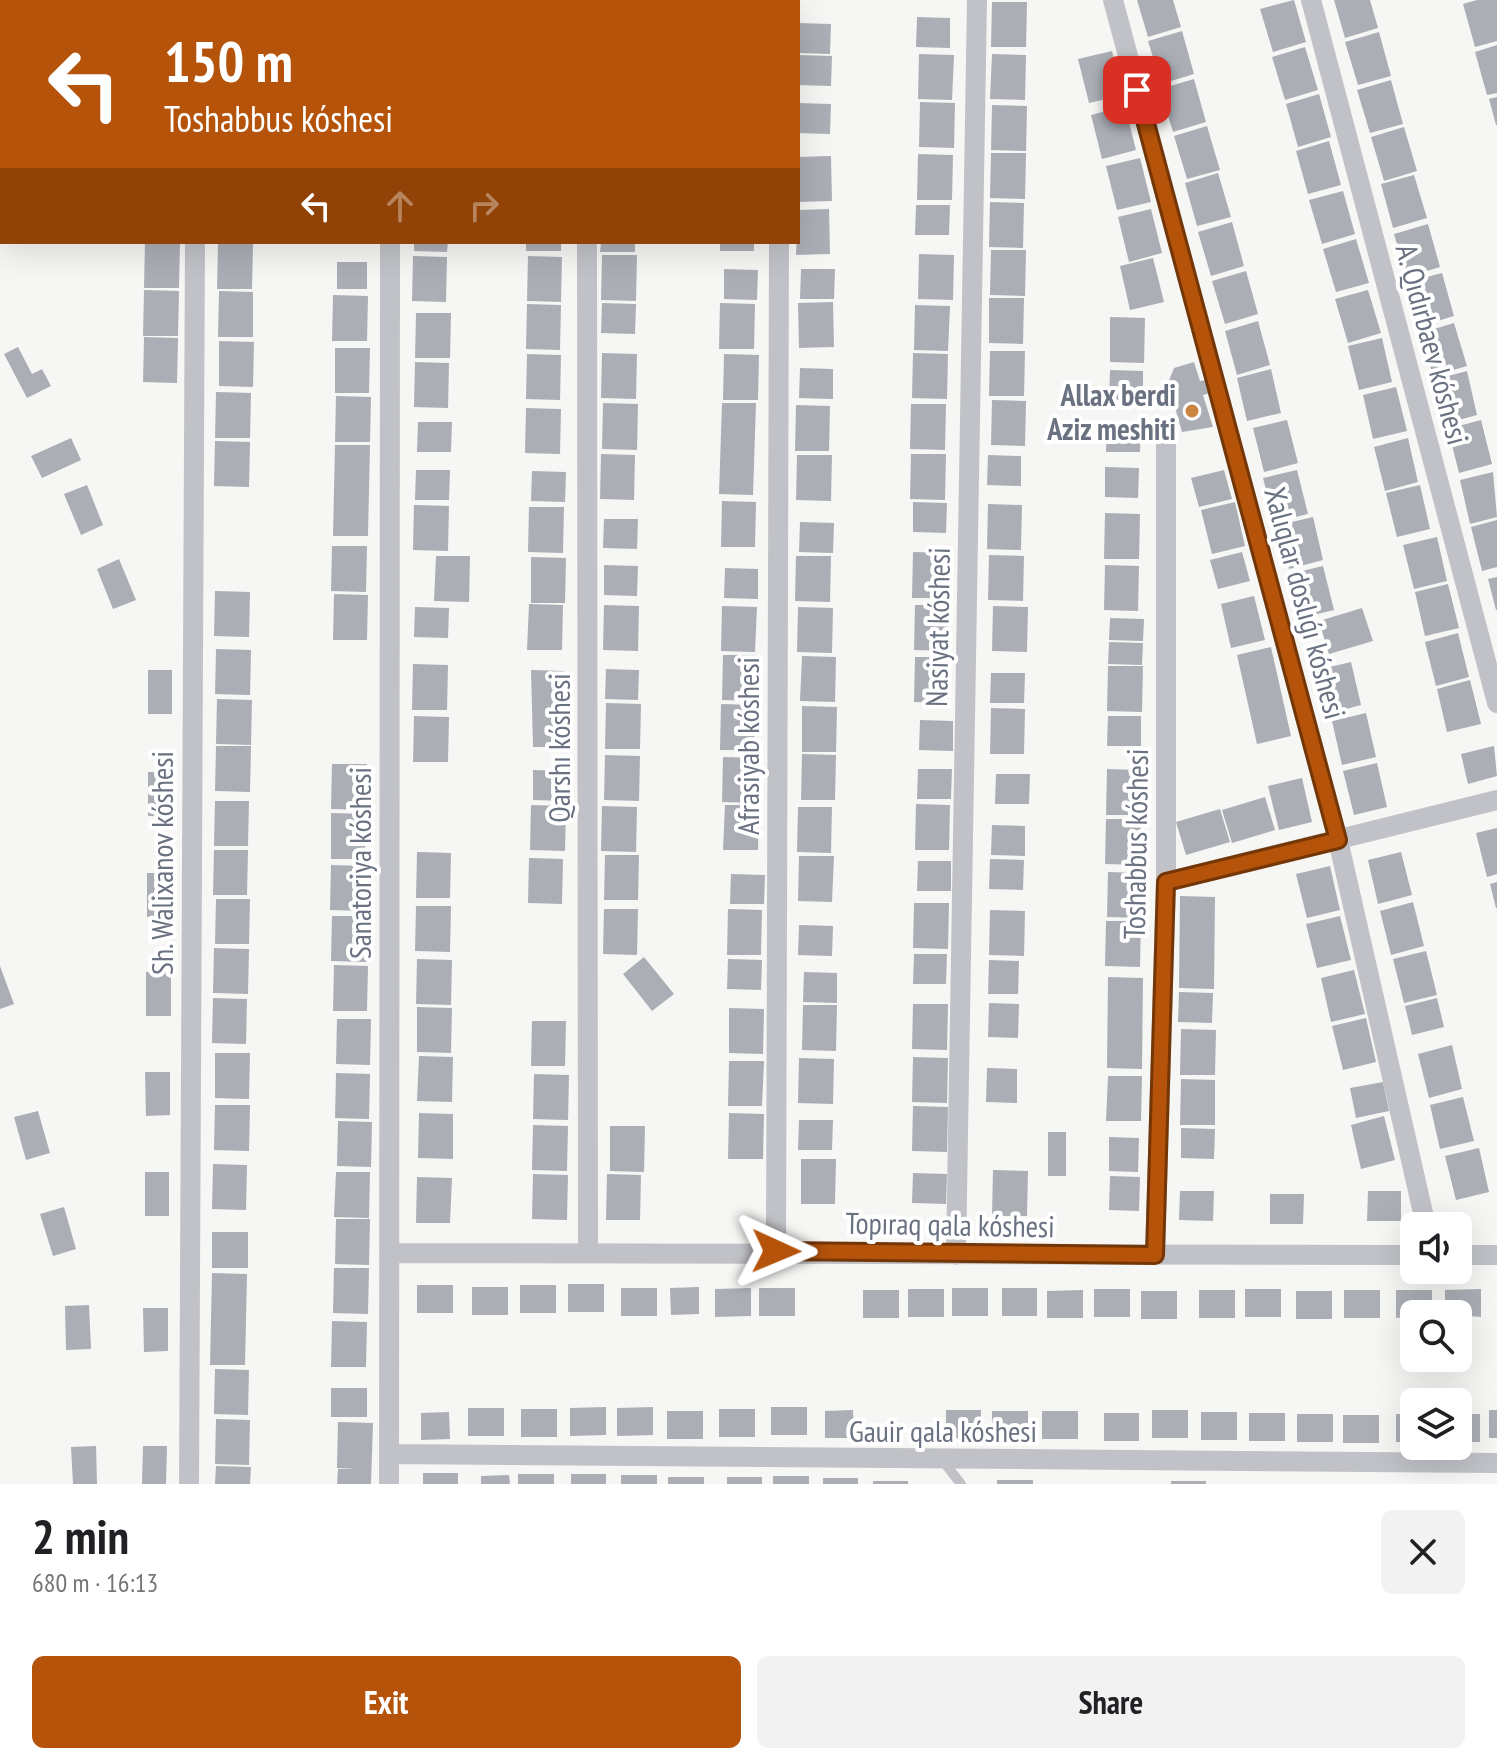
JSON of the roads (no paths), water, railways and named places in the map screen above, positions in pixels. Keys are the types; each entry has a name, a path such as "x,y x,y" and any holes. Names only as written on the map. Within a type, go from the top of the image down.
{"street":[{"name":"Nasiyat kóshesi","path":"956,1255 977,0"},
{"name":"Xalıqlar doslıǵı kóshesi","path":"1113,0 1338,840 1423,1212"},
{"name":"A. Qıdırbaev kóshesi","path":"1311,0 1497,703"},
{"name":"Sh. Walixanov kóshesi","path":"189,1484 195,244"},
{"name":"Sanatoriya kóshesi","path":"389,1484 390,244"},
{"name":"Qarshı kóshesi","path":"587,244 588,1253"},
{"name":"Afrasiyab kóshesi","path":"776,1251 779,244"},
{"name":"Toshabbus kóshesi","path":"1155,1255 1166,882 1166,434"},
{"path":"1166,882 1497,800"},
{"name":"Topıraq qala kóshesi","path":"389,1253 776,1251 956,1255 1400,1255"},
{"path":"1472,1255 1497,1255"},
{"name":"Gauir qala kóshesi","path":"389,1454 943,1461 1497,1463"}],"lane":[{"path":"943,1461 961,1484"}],"place":[{"name":"Allax berdi Aziz meshiti","path":"1192,411"}]}
